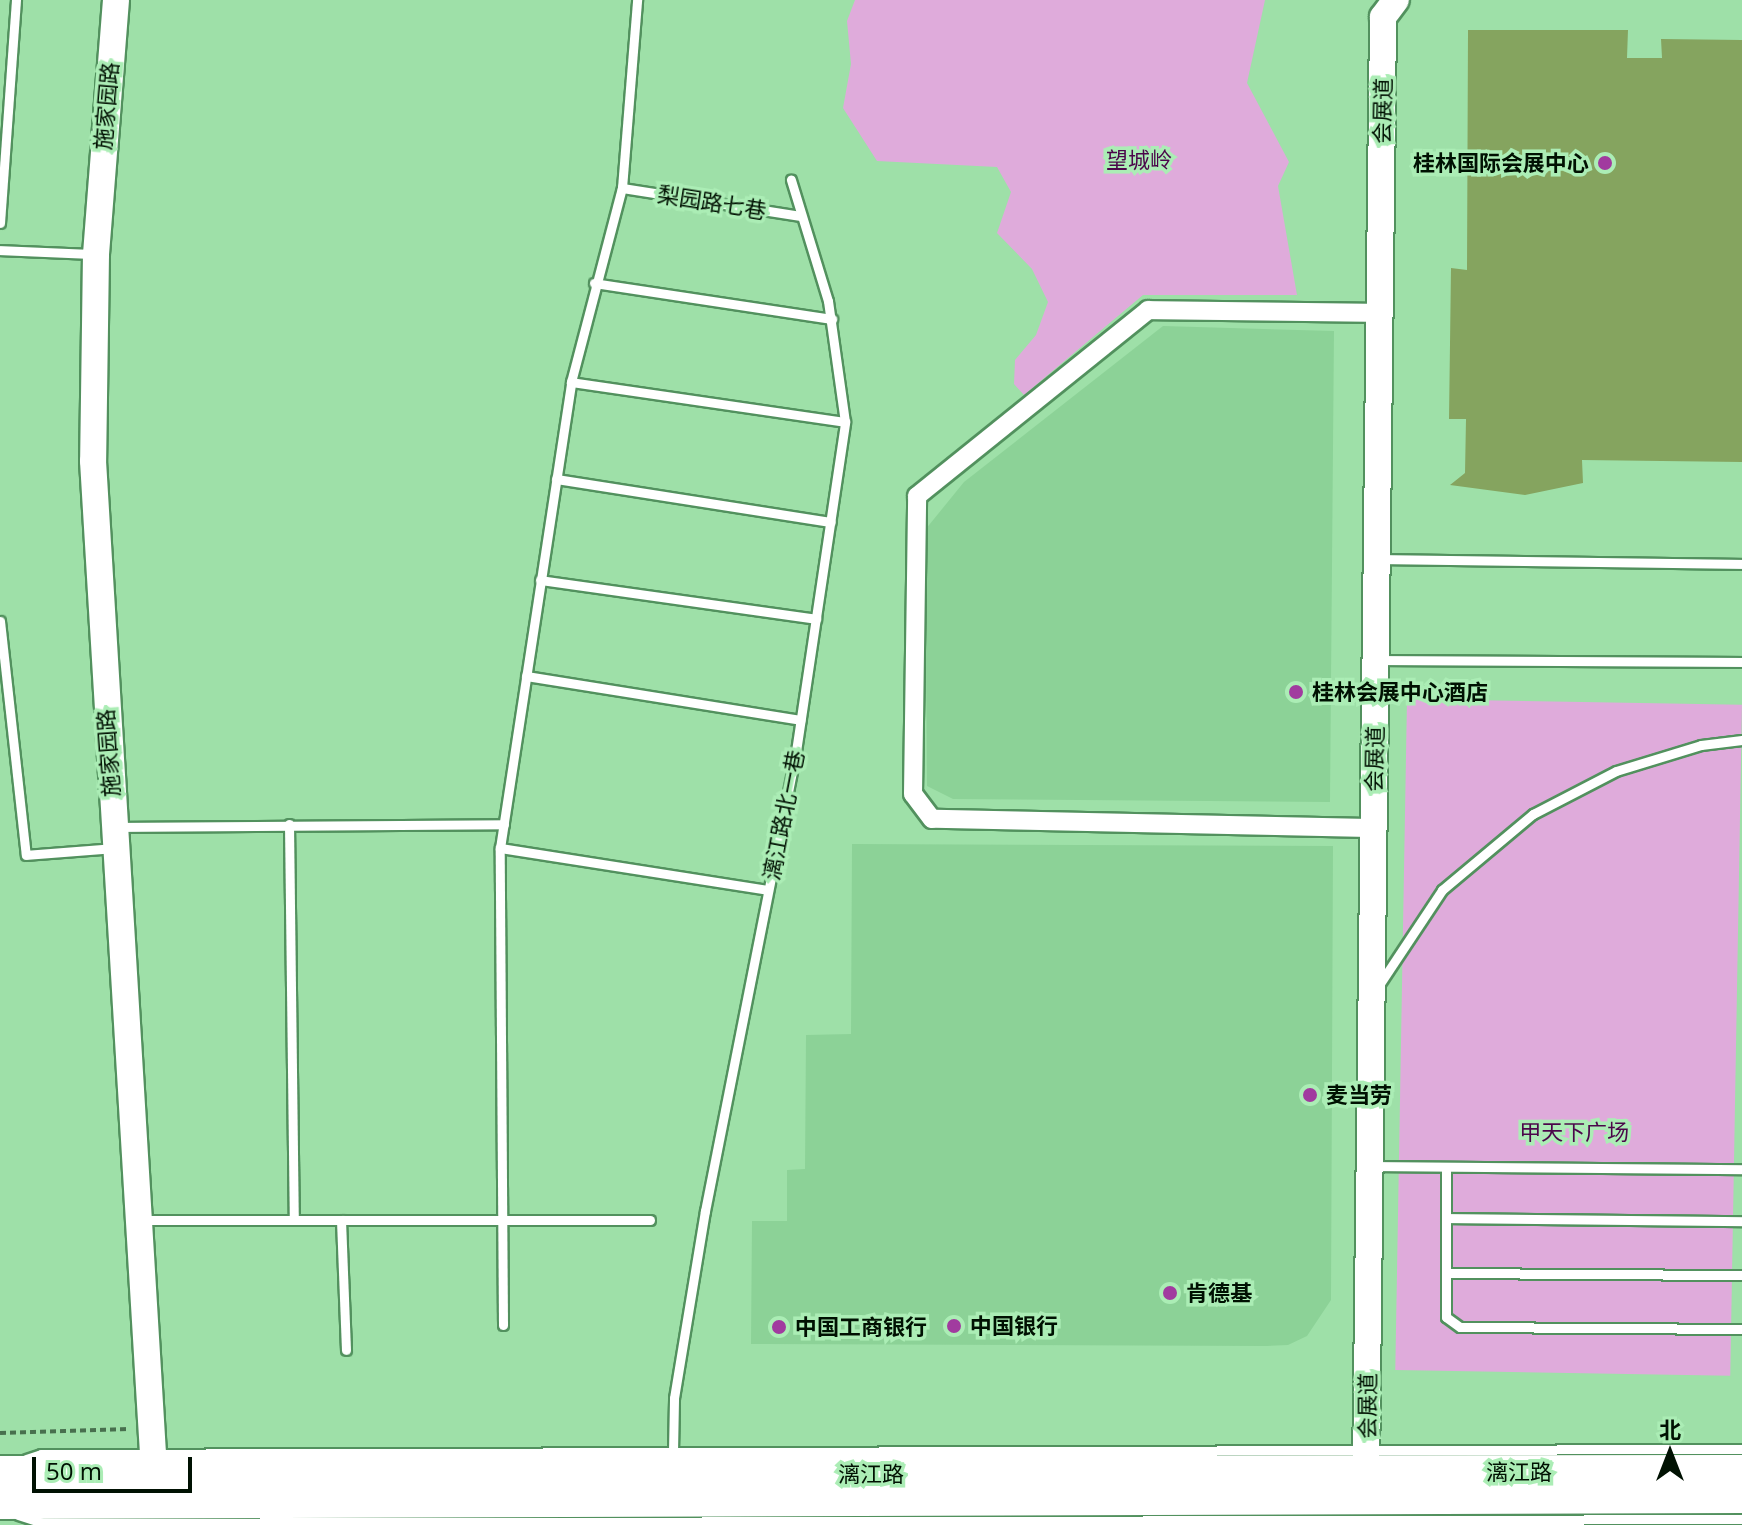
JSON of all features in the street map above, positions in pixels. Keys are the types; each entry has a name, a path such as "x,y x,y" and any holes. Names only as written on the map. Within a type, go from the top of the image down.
{"highway":[{"name":"漓江路","path":"0,1470 142,1484 952,1494 1368,1493 1742,1497"},
{"name":"漓江路","path":"1368,1493 1742,1471"},
{"name":"漓江路","path":"0,1506 142,1484"}],"street":[{"name":"施家园路","path":"116,0 96,254 96,559 138,1220 142,1484"},
{"name":"会展道","path":"1368,1493 1367,1166 1383,17 1396,0"},
{"path":"1372,828 932,819 913,794 917,496 1148,310 1379,313"}],"lane":[{"path":"0,223 16,0"},
{"path":"503,1325 500,848 571,382 594,283 622,188 637,0"},
{"name":"漓江路北一巷","path":"673,1452 674,1398 705,1211 801,720 845,422 832,319 791,180"},
{"name":"梨园路七巷","path":"622,188 801,216"},
{"path":"0,250 96,254"},
{"path":"594,283 832,319"},
{"path":"571,382 845,422"},
{"path":"556,479 831,522"},
{"path":"1377,559 1742,564"},
{"path":"540,580 816,619"},
{"path":"0,621 26,855 114,838 289,824 504,824"},
{"path":"1376,660 1742,662"},
{"path":"526,676 801,720"},
{"path":"1370,999 1442,890 1533,814 1616,771 1701,745 1742,740"},
{"path":"289,824 294,1220"},
{"path":"500,848 768,890"},
{"path":"1367,1166 1742,1169"},
{"path":"1446,1167 1446,1317 1460,1327 1742,1329"},
{"path":"1446,1218 1742,1221"},
{"path":"138,1220 650,1220"},
{"path":"341,1220 346,1350"},
{"path":"1446,1273 1742,1275"},
{"path":"1368,1493 1742,1449"},
{"path":"142,1484 673,1452 952,1494"},
{"path":"142,1484 417,1524 952,1494 1368,1493 1742,1519"}],"path":[{"path":"0,1433 142,1484"}],"shaded area":[{"path":"1163,326 1334,331 1330,802 953,799 927,786 925,530 964,482"},
{"path":"852,844 1333,846 1331,1300 1307,1336 1288,1345 1267,1346 751,1344 752,1221 787,1221 787,1170 805,1169 806,1035 851,1034"}],"green space":[{"name":"望城岭","path":"855,0 1265,0 1247,83 1289,162 1278,186 1297,295 1143,295 1024,395 1014,384 1015,360 1036,335 1048,302 1032,269 997,233 1011,192 997,167 877,161 843,108 851,64 847,21"},
{"name":"甲天下广场","path":"1407,699 1742,705 1730,1376 1395,1370"}],"building":[{"name":"桂林国际会展中心","path":"1468,30 1628,30 1627,58 1662,58 1661,39 1742,40 1742,462 1582,460 1583,483 1525,495 1450,485 1465,473 1466,419 1449,419 1451,268 1467,270"}],"place":[{"name":"桂林国际会展中心","path":"1605,163"},
{"name":"桂林会展中心酒店","path":"1296,692"},
{"name":"麦当劳","path":"1310,1095"},
{"name":"肯德基","path":"1170,1293"},
{"name":"中国银行","path":"954,1326"},
{"name":"中国工商银行","path":"779,1327"}]}
